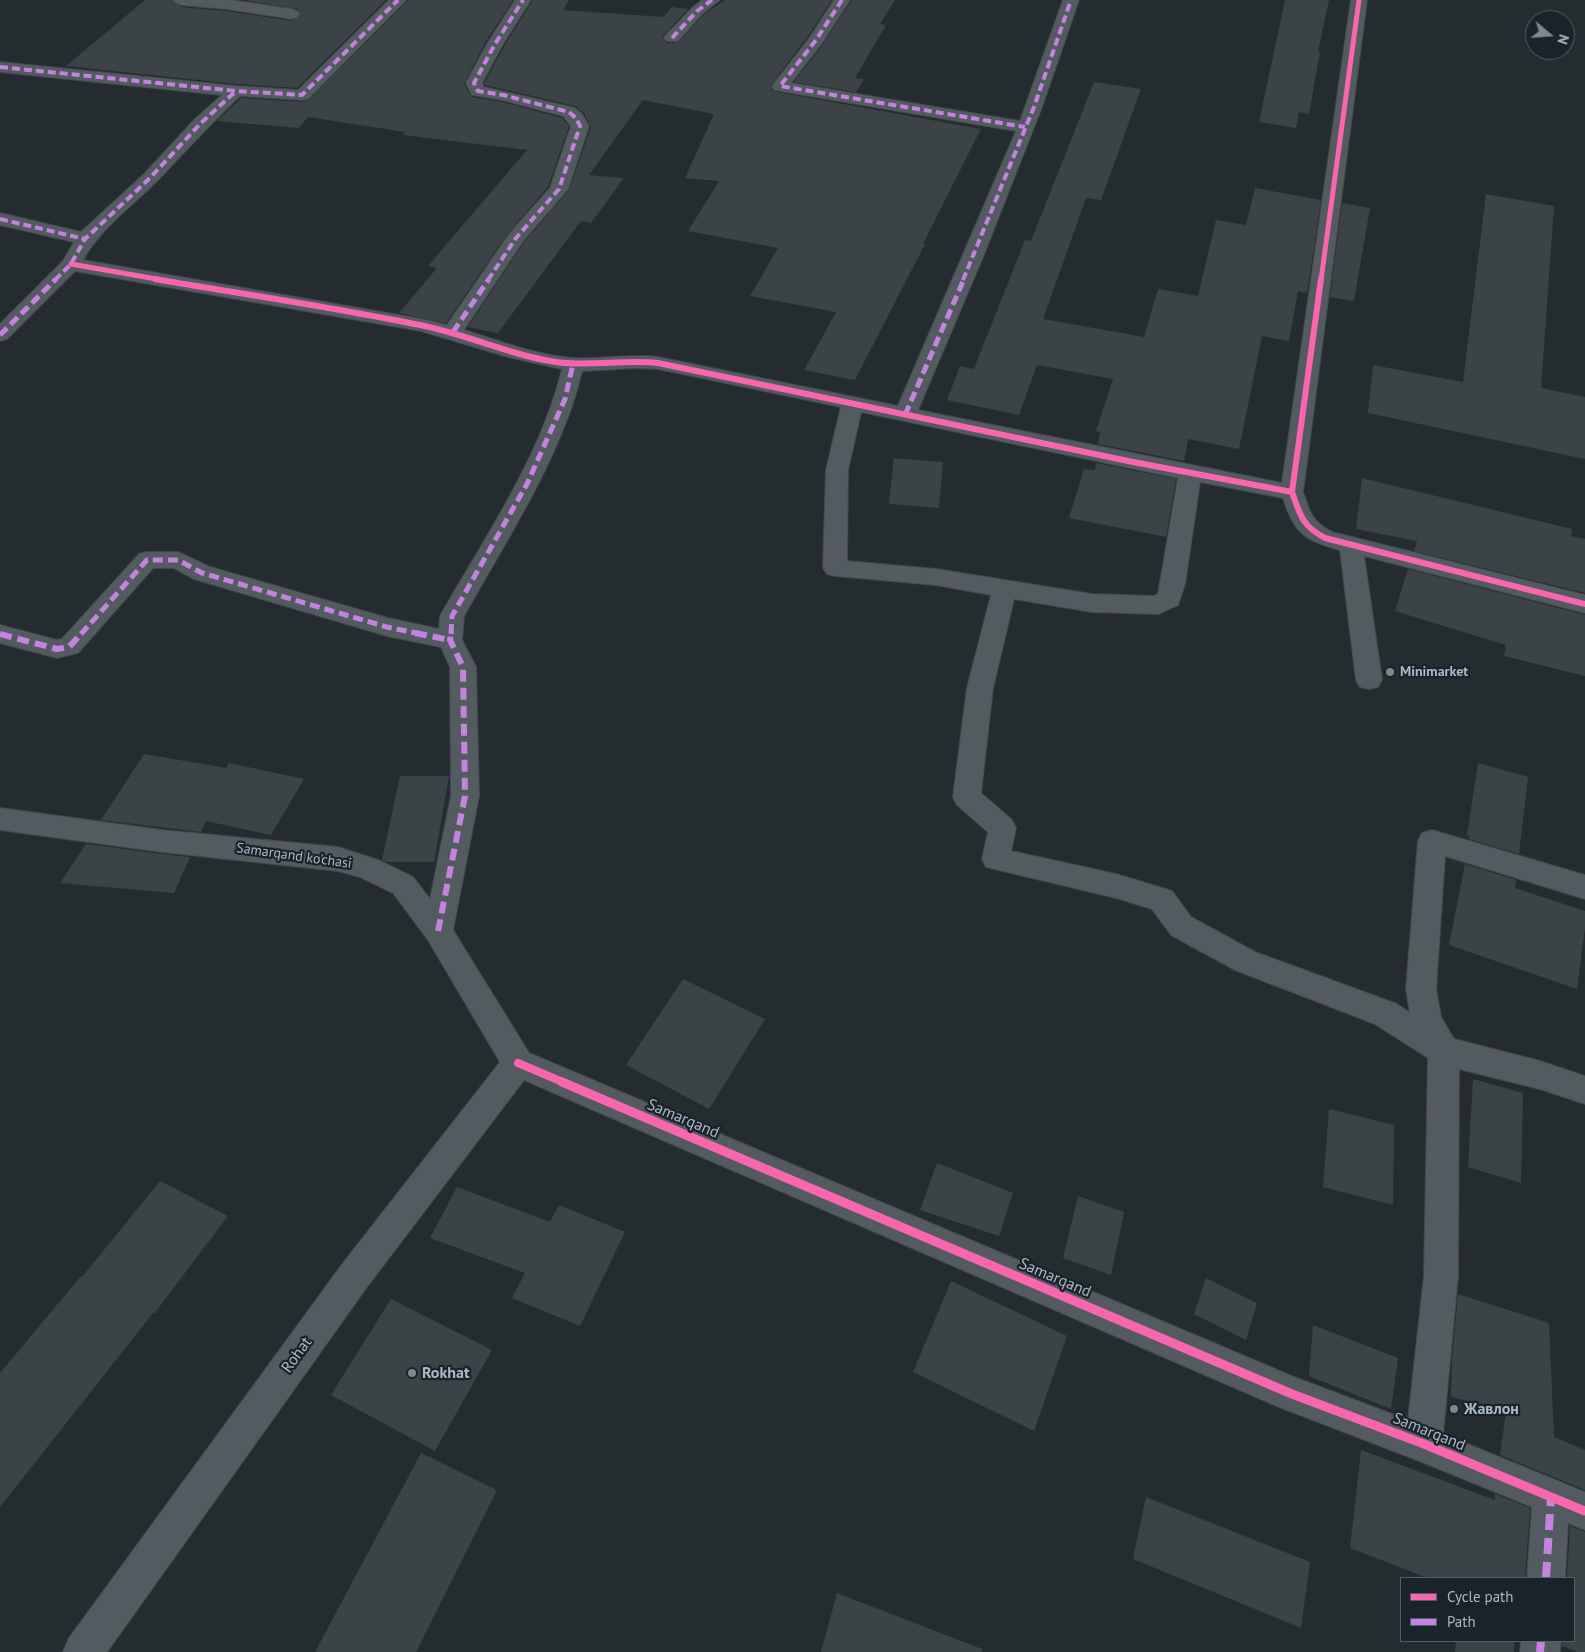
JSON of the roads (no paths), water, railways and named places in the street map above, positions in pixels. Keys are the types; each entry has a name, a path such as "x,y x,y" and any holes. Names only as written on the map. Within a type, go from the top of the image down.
{"street":[{"path":"181,0 228,2 292,14"},
{"path":"0,67 236,91 302,95 398,0"},
{"path":"453,332 516,238 559,188 580,126 576,118 569,112 503,95 478,91 474,84 495,44 523,0"},
{"path":"672,38 698,11 712,0"},
{"path":"842,0 816,40 780,86 1025,127"},
{"path":"905,415 974,257 1054,53 1072,0"},
{"path":"1359,0 1292,492 1300,518 1308,530 1325,538 1351,546 1585,604"},
{"path":"0,335 71,264 85,239 150,178 201,123 236,91"},
{"path":"0,219 85,239"},
{"path":"71,264 422,325 453,332 526,355 573,364 654,363 1190,474 1292,492"},
{"path":"438,931 465,796 466,730 463,667 450,640 452,616 527,484 565,399 573,364"},
{"path":"852,404 837,470 835,568 936,577 1092,603 1158,605 1169,599 1173,584 1190,474"},
{"path":"1351,546 1369,680"},
{"path":"0,634 57,648 69,647 148,560 178,560 202,573 387,627 450,640"},
{"path":"1005,588 980,688 968,797 1002,828 996,859 1116,886 1162,900 1182,926 1245,961 1386,1014 1444,1051 1540,1075 1585,1090"},
{"name":"Samarqand ko'chasi","path":"0,819 162,841 338,859 368,868 403,885 438,931 518,1063"},
{"path":"1424,1444 1441,1276 1444,1051 1426,1020 1421,989 1432,841 1585,888"},
{"name":"Samarqand","path":"518,1063 1292,1394 1424,1444 1585,1511"},
{"name":"Rohat","path":"83,1652 355,1274 518,1063"},
{"path":"1546,1577 1551,1496"}],"place":[{"name":"Minimarket","path":"1390,672"},
{"name":"Rokhat","path":"412,1373"},
{"name":"Жавлон","path":"1454,1409"}]}
